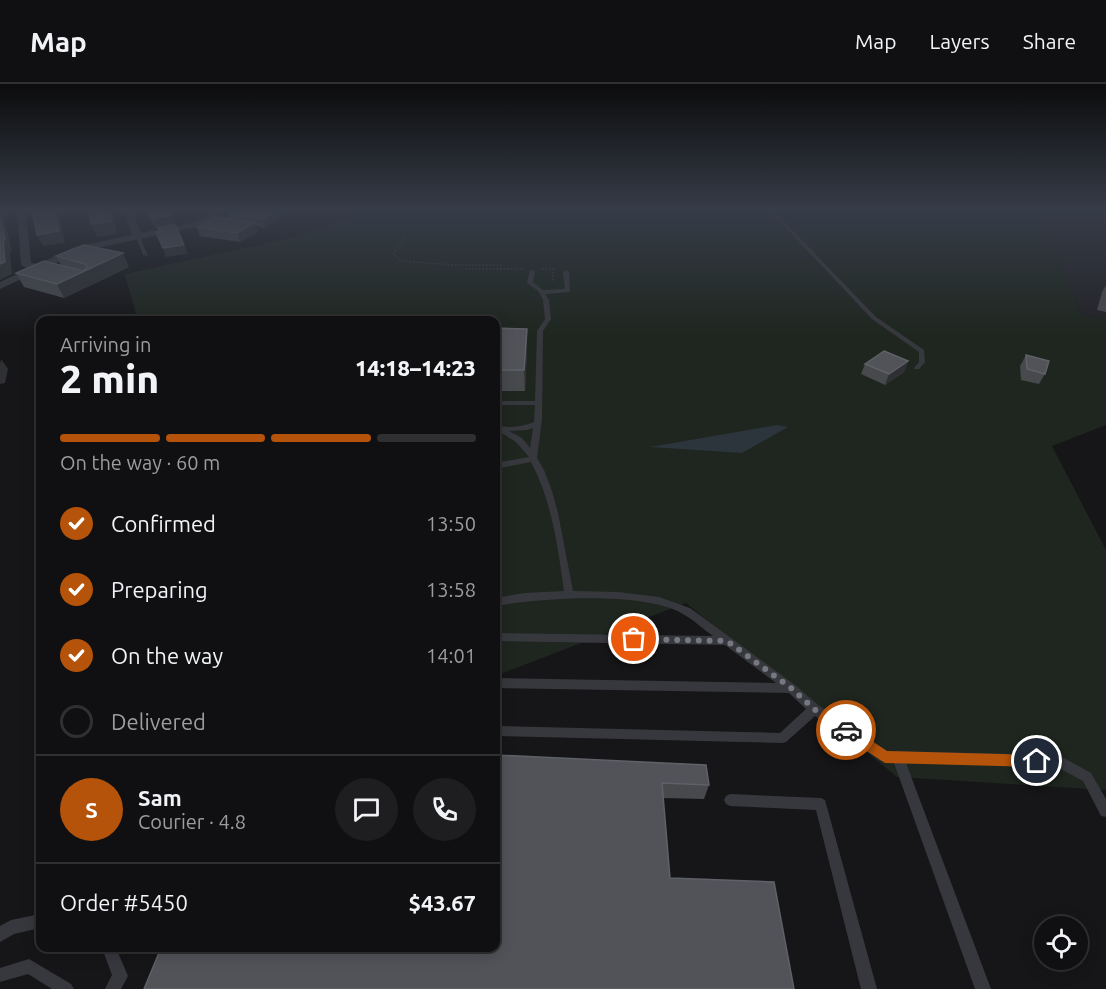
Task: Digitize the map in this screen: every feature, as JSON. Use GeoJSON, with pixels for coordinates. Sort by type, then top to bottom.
{"type":"FeatureCollection","features":[{"type":"Feature","properties":{"kind":"street"},"geometry":{"type":"LineString","coordinates":[[25,252],[26,265],[45,269]]}},
{"type":"Feature","properties":{"kind":"street"},"geometry":{"type":"LineString","coordinates":[[0,286],[45,269],[74,252]]}},
{"type":"Feature","properties":{"kind":"lane"},"geometry":{"type":"LineString","coordinates":[[811,252],[874,318],[922,351],[922,362],[917,368]]}},
{"type":"Feature","properties":{"kind":"lane"},"geometry":{"type":"LineString","coordinates":[[532,271],[530,283],[541,292],[546,300],[548,319],[540,331],[537,423],[533,459]]}},
{"type":"Feature","properties":{"kind":"lane"},"geometry":{"type":"LineString","coordinates":[[541,292],[568,291],[566,272]]}},
{"type":"Feature","properties":{"kind":"lane"},"geometry":{"type":"LineString","coordinates":[[500,404],[538,403]]}},
{"type":"Feature","properties":{"kind":"lane"},"geometry":{"type":"LineString","coordinates":[[500,427],[527,428],[537,423]]}},
{"type":"Feature","properties":{"kind":"lane"},"geometry":{"type":"LineString","coordinates":[[500,429],[520,441],[538,467],[558,524],[569,595]]}},
{"type":"Feature","properties":{"kind":"lane"},"geometry":{"type":"LineString","coordinates":[[500,465],[533,459]]}},
{"type":"Feature","properties":{"kind":"lane"},"geometry":{"type":"LineString","coordinates":[[500,601],[525,597],[569,595],[618,596],[659,601],[686,611],[791,688],[814,709],[885,757],[1058,761],[1087,777],[1106,811]]}},
{"type":"Feature","properties":{"kind":"lane"},"geometry":{"type":"LineString","coordinates":[[500,637],[727,641]]}},
{"type":"Feature","properties":{"kind":"lane"},"geometry":{"type":"LineString","coordinates":[[500,683],[791,688]]}},
{"type":"Feature","properties":{"kind":"lane"},"geometry":{"type":"LineString","coordinates":[[500,731],[782,738],[814,709]]}},
{"type":"Feature","properties":{"kind":"lane"},"geometry":{"type":"LineString","coordinates":[[898,757],[983,989]]}},
{"type":"Feature","properties":{"kind":"lane"},"geometry":{"type":"LineString","coordinates":[[730,800],[821,804],[869,989]]}},
{"type":"Feature","properties":{"kind":"lane"},"geometry":{"type":"LineString","coordinates":[[0,936],[11,927],[36,922]]}},
{"type":"Feature","properties":{"kind":"lane"},"geometry":{"type":"LineString","coordinates":[[111,952],[120,976],[113,989]]}},
{"type":"Feature","properties":{"kind":"lane"},"geometry":{"type":"LineString","coordinates":[[0,975],[29,966],[66,989]]}},
{"type":"Feature","properties":{"kind":"path"},"geometry":{"type":"LineString","coordinates":[[394,252],[393,254],[401,261],[453,265],[501,265],[501,269]]}},
{"type":"Feature","properties":{"kind":"shaded area"},"geometry":{"type":"Polygon","coordinates":[[[225,252],[1055,252],[1082,315],[1106,319],[1106,425],[1052,446],[1106,550],[1106,790],[897,777],[686,603],[500,674],[500,316],[137,316],[125,274],[225,252]]]}},
{"type":"Feature","properties":{"kind":"shaded area"},"geometry":{"type":"Polygon","coordinates":[[[1055,252],[1106,252],[1106,319],[1082,315],[1055,252]]]}},
{"type":"Feature","properties":{"kind":"shaded area"},"geometry":{"type":"Polygon","coordinates":[[[777,425],[788,427],[742,453],[650,447],[777,425]]]}},
{"type":"Feature","properties":{"kind":"building"},"geometry":{"type":"Polygon","coordinates":[[[0,252],[4,252],[5,262],[0,264],[0,252]]]}},
{"type":"Feature","properties":{"kind":"building"},"geometry":{"type":"Polygon","coordinates":[[[66,252],[123,253],[57,284],[16,273],[44,261],[83,271],[87,267],[85,264],[56,256],[66,252]]]}},
{"type":"Feature","properties":{"kind":"building"},"geometry":{"type":"Polygon","coordinates":[[[500,328],[527,329],[524,370],[500,370],[500,328]]]}},
{"type":"Feature","properties":{"kind":"building"},"geometry":{"type":"Polygon","coordinates":[[[884,351],[908,361],[889,374],[865,364],[884,351]]]}},
{"type":"Feature","properties":{"kind":"building"},"geometry":{"type":"Polygon","coordinates":[[[1026,355],[1049,361],[1045,374],[1027,369],[1026,355]]]}},
{"type":"Feature","properties":{"kind":"building"},"geometry":{"type":"Polygon","coordinates":[[[500,755],[706,765],[709,785],[662,783],[670,878],[774,882],[794,989],[144,989],[159,952],[500,952],[500,755]]]}},
{"type":"Feature","properties":{"kind":"way so far"},"geometry":{"type":"LineString","coordinates":[[634,639],[727,641],[791,688],[814,709],[846,730]]}},
{"type":"Feature","properties":{"kind":"route"},"geometry":{"type":"LineString","coordinates":[[846,730],[885,757],[1037,761]]}}]}
